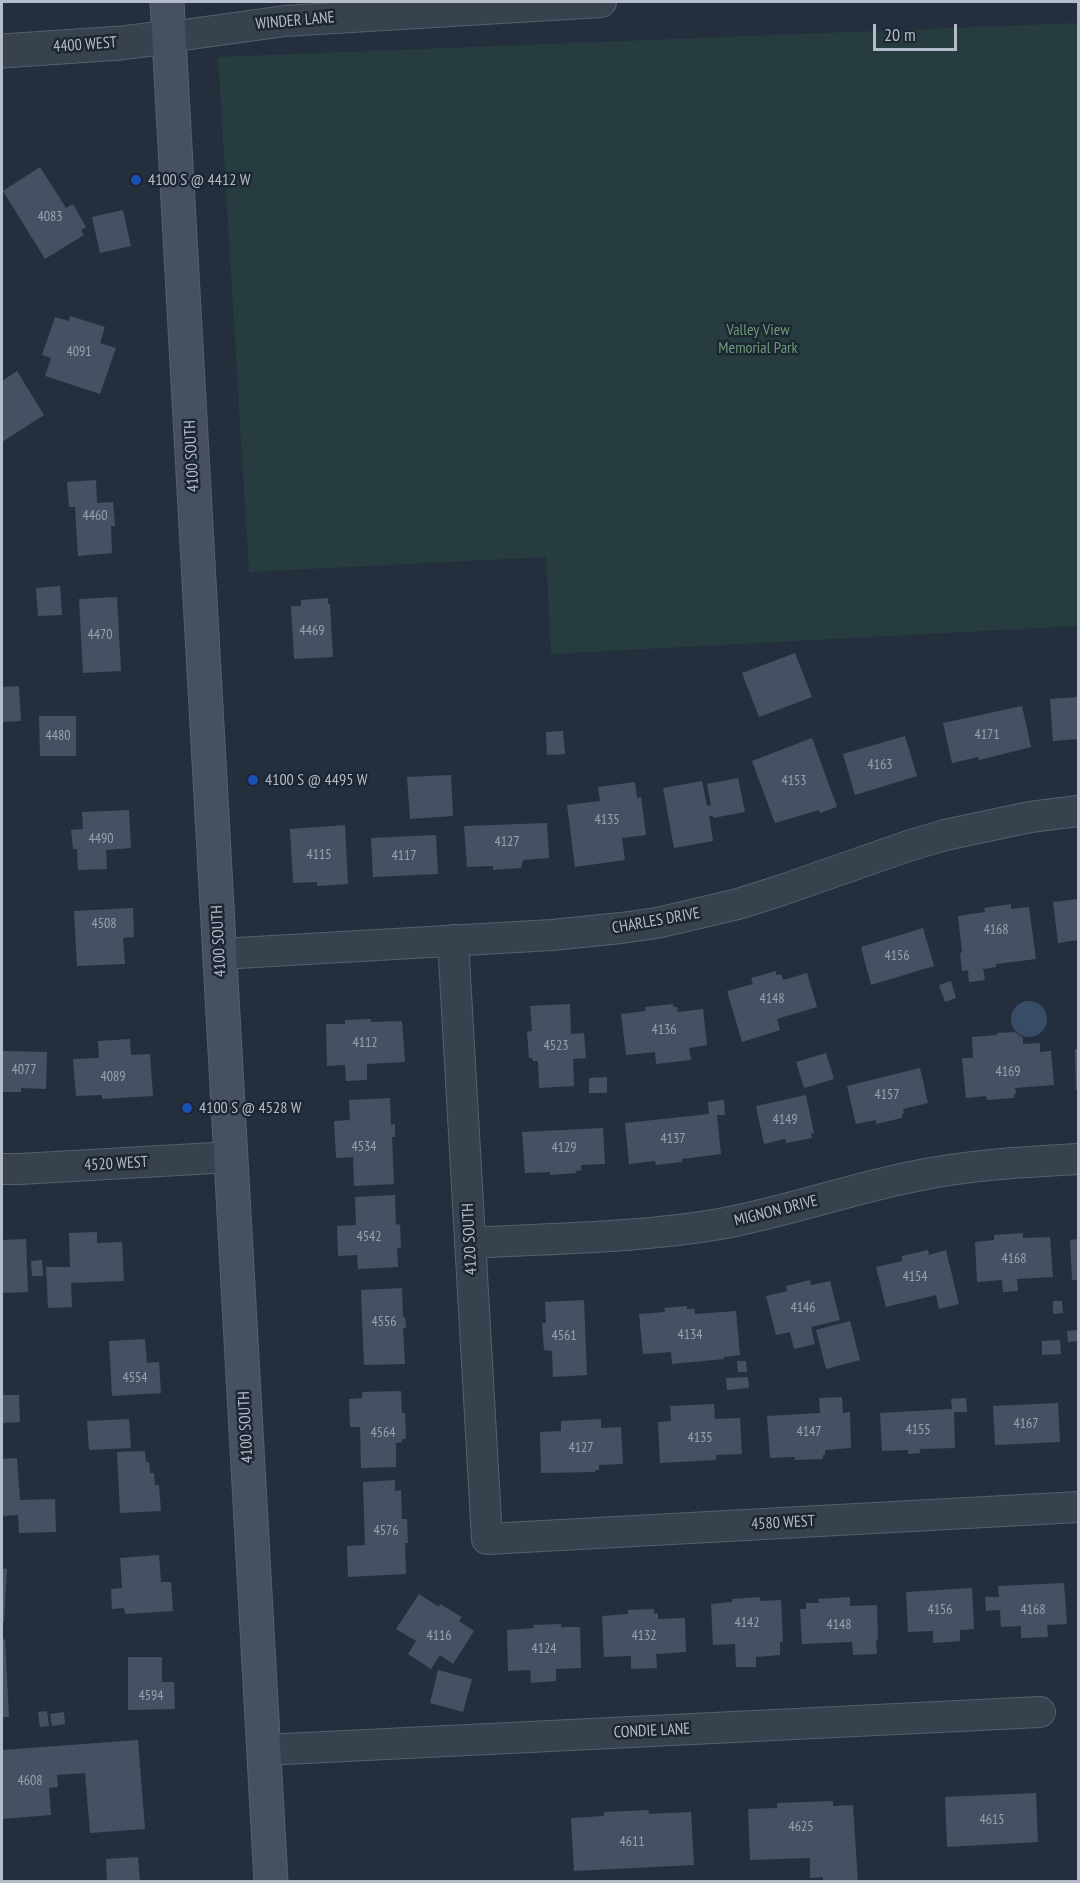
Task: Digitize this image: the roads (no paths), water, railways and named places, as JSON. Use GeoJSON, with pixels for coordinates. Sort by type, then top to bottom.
{"type":"FeatureCollection","features":[{"type":"Feature","properties":{"kind":"main road","name":"4100 SOUTH"},"geometry":{"type":"LineString","coordinates":[[167,2],[271,1881]]}},
{"type":"Feature","properties":{"kind":"street","name":"WINDER LANE"},"geometry":{"type":"LineString","coordinates":[[169,37],[285,21],[601,2]]}},
{"type":"Feature","properties":{"kind":"street","name":"4400 WEST"},"geometry":{"type":"LineString","coordinates":[[2,51],[121,43],[169,37]]}},
{"type":"Feature","properties":{"kind":"street","name":"CHARLES DRIVE"},"geometry":{"type":"LineString","coordinates":[[220,954],[585,932],[657,923],[738,904],[945,835],[1030,817],[1078,811]]}},
{"type":"Feature","properties":{"kind":"street","name":"4120 SOUTH"},"geometry":{"type":"LineString","coordinates":[[453,940],[487,1539]]}},
{"type":"Feature","properties":{"kind":"street","name":"4520 WEST"},"geometry":{"type":"LineString","coordinates":[[2,1169],[231,1157]]}},
{"type":"Feature","properties":{"kind":"street","name":"MIGNON DRIVE"},"geometry":{"type":"LineString","coordinates":[[470,1243],[681,1230],[754,1217],[882,1183],[933,1173],[1009,1163],[1078,1159]]}},
{"type":"Feature","properties":{"kind":"street","name":"4580 WEST"},"geometry":{"type":"LineString","coordinates":[[487,1539],[1078,1507]]}},
{"type":"Feature","properties":{"kind":"street","name":"CONDIE LANE"},"geometry":{"type":"LineString","coordinates":[[264,1750],[1040,1712]]}},
{"type":"Feature","properties":{"kind":"water"},"geometry":{"type":"Polygon","coordinates":[[[1029,1001],[1042,1006],[1047,1019],[1042,1032],[1029,1037],[1016,1032],[1011,1019],[1016,1006],[1029,1001]]]}},
{"type":"Feature","properties":{"kind":"place","name":"4100 S @ 4412 W"},"geometry":{"type":"Point","coordinates":[136,180]}},
{"type":"Feature","properties":{"kind":"place","name":"4100 S @ 4495 W"},"geometry":{"type":"Point","coordinates":[253,780]}},
{"type":"Feature","properties":{"kind":"place","name":"4100 S @ 4528 W"},"geometry":{"type":"Point","coordinates":[187,1108]}},
{"type":"Feature","properties":{"kind":"park label","name":"Valley View Memorial Park"},"geometry":{"type":"Point","coordinates":[758,339]}}]}
